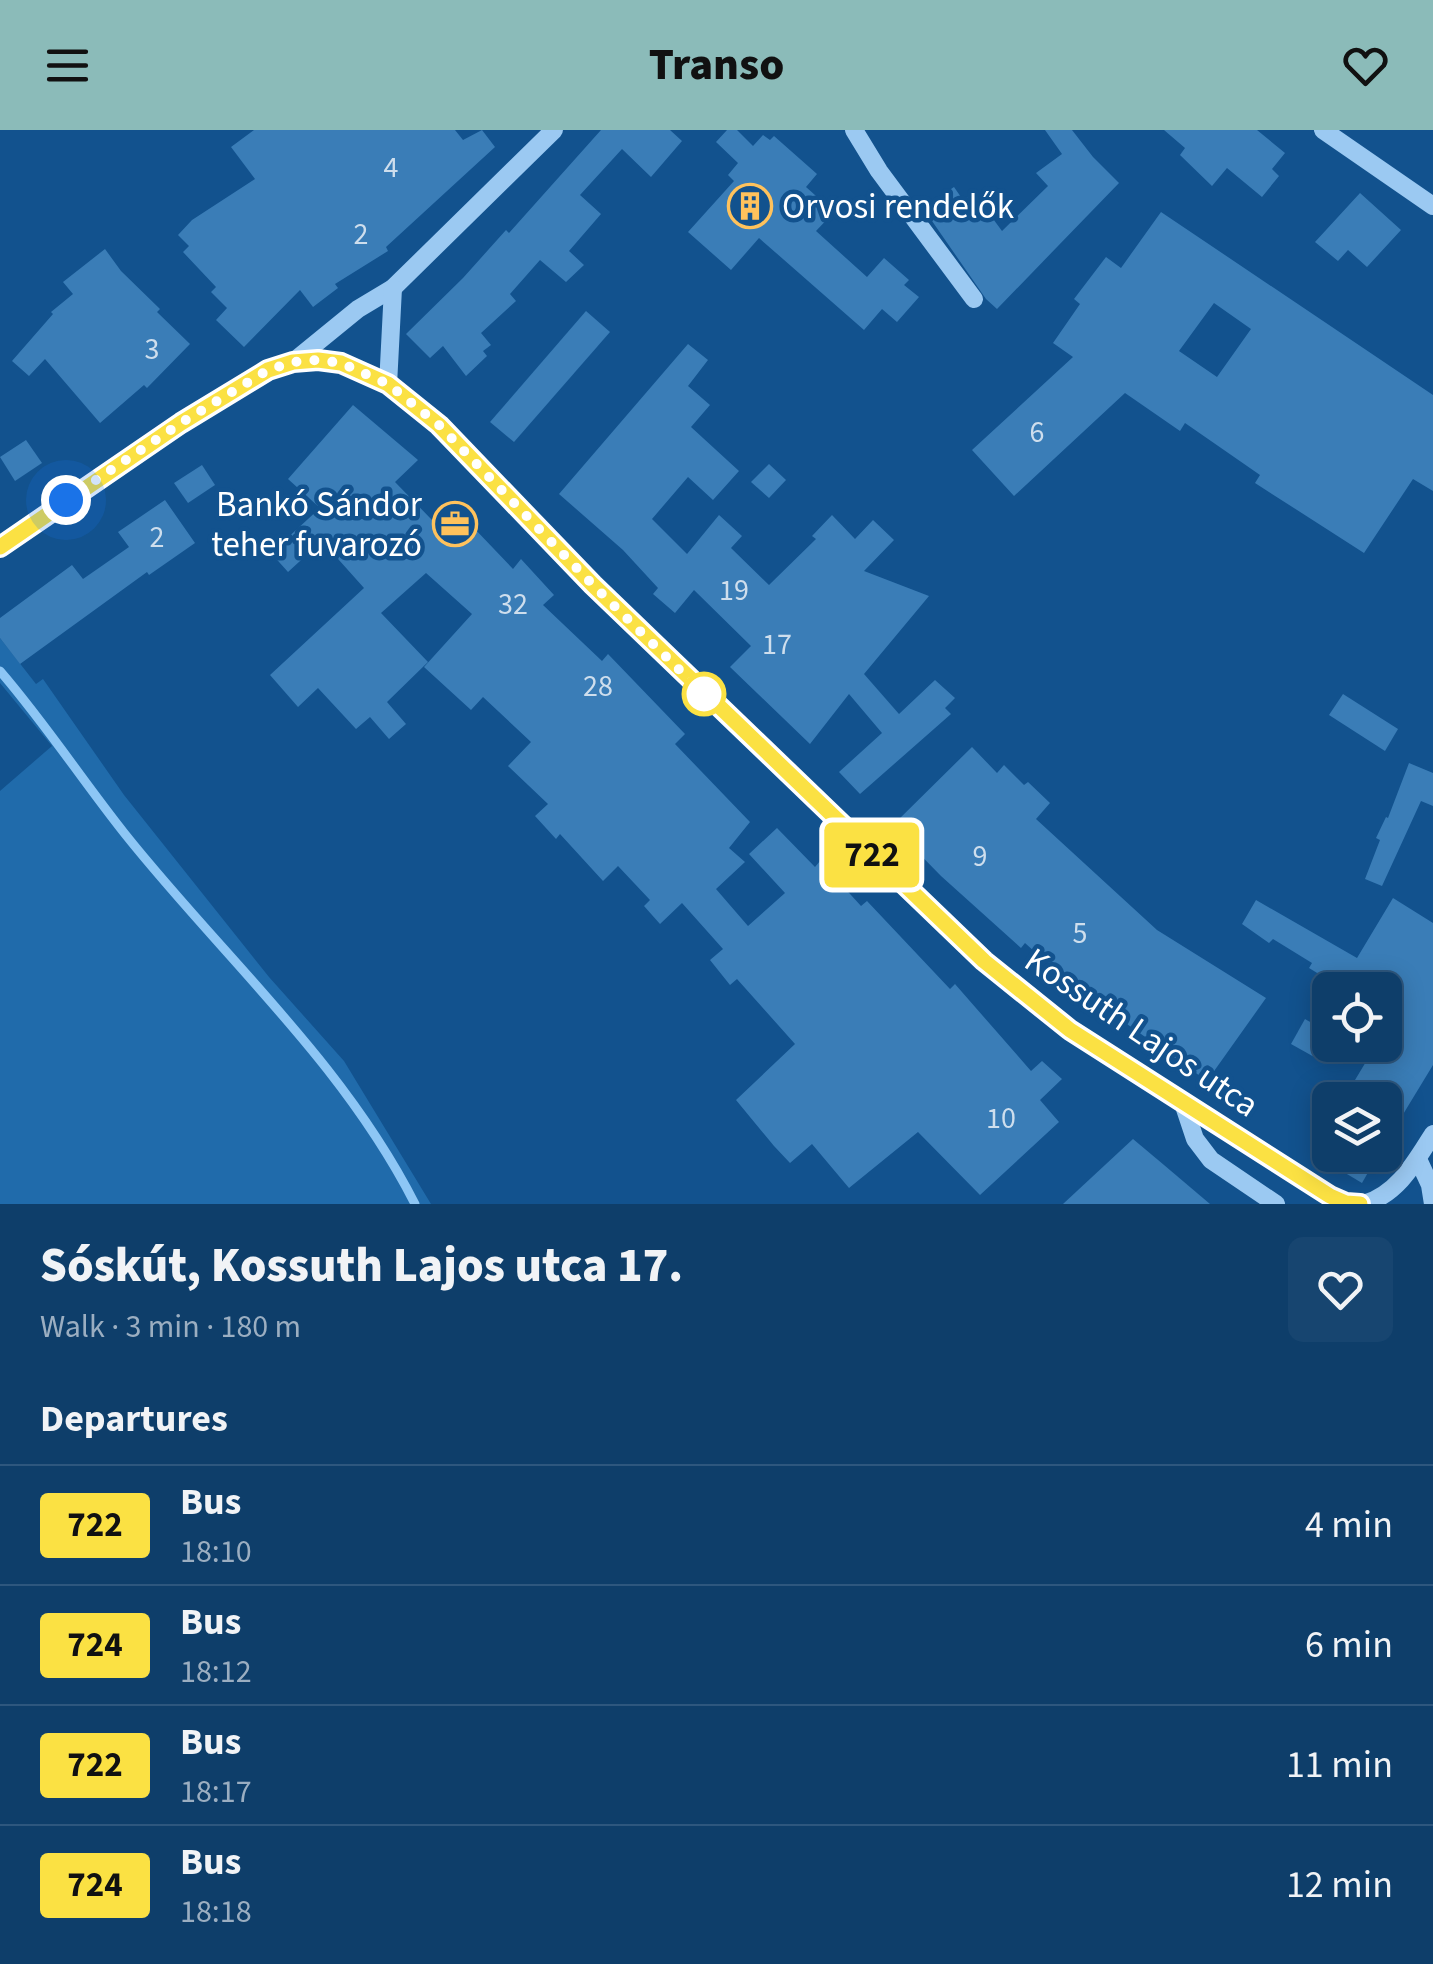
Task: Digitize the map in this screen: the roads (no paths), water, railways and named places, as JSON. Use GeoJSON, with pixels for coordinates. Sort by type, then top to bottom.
{"type":"FeatureCollection","features":[{"type":"Feature","properties":{"kind":"street"},"geometry":{"type":"LineString","coordinates":[[0,548],[181,423],[268,370],[293,362],[358,309],[393,288],[554,130]]}},
{"type":"Feature","properties":{"kind":"street"},"geometry":{"type":"LineString","coordinates":[[854,130],[879,171],[974,300]]}},
{"type":"Feature","properties":{"kind":"street"},"geometry":{"type":"LineString","coordinates":[[1323,130],[1433,206]]}},
{"type":"Feature","properties":{"kind":"street"},"geometry":{"type":"LineString","coordinates":[[388,384],[393,288]]}},
{"type":"Feature","properties":{"kind":"street","name":"Kossuth Lajos utca"},"geometry":{"type":"LineString","coordinates":[[293,362],[341,363],[388,384],[439,425],[593,585],[984,961],[1070,1030],[1346,1203],[1378,1200],[1396,1186],[1433,1134]]}},
{"type":"Feature","properties":{"kind":"street"},"geometry":{"type":"LineString","coordinates":[[1183,1103],[1195,1139],[1211,1160],[1276,1204]]}},
{"type":"Feature","properties":{"kind":"street"},"geometry":{"type":"LineString","coordinates":[[1418,1158],[1430,1185],[1433,1204]]}},
{"type":"Feature","properties":{"kind":"waterway"},"geometry":{"type":"LineString","coordinates":[[0,671],[125,834],[317,1057],[386,1152],[415,1204]]}},
{"type":"Feature","properties":{"kind":"place","name":"Orvosi rendelők"},"geometry":{"type":"Point","coordinates":[750,206]}},
{"type":"Feature","properties":{"kind":"place","name":"Bankó Sándor teher fuvarozó"},"geometry":{"type":"Point","coordinates":[455,524]}}]}
